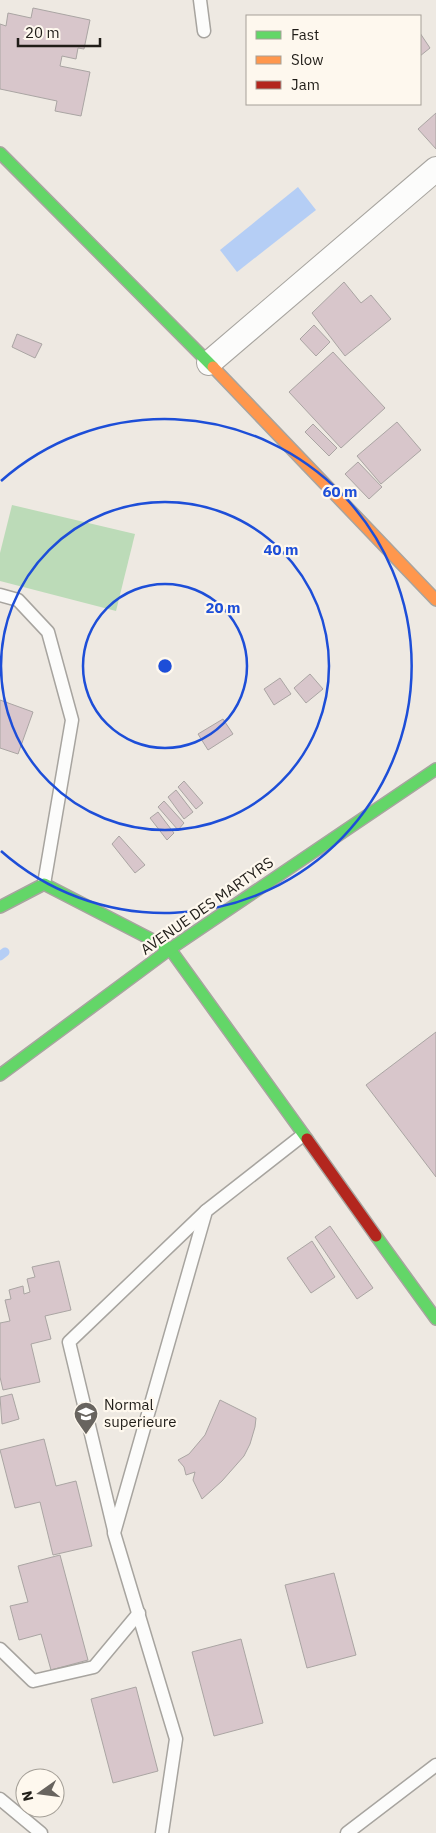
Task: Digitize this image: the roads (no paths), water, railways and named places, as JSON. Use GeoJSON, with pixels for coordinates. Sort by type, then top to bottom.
{"type":"FeatureCollection","features":[{"type":"Feature","properties":{"kind":"street"},"geometry":{"type":"LineString","coordinates":[[0,153],[210,364],[436,600]]}},
{"type":"Feature","properties":{"kind":"street"},"geometry":{"type":"LineString","coordinates":[[210,364],[436,169]]}},
{"type":"Feature","properties":{"kind":"street","name":"AVENUE DES MARTYRS"},"geometry":{"type":"LineString","coordinates":[[0,1075],[170,949],[436,769]]}},
{"type":"Feature","properties":{"kind":"street"},"geometry":{"type":"LineString","coordinates":[[0,907],[44,884],[170,949],[436,1319]]}},
{"type":"Feature","properties":{"kind":"lane"},"geometry":{"type":"LineString","coordinates":[[200,0],[204,32]]}},
{"type":"Feature","properties":{"kind":"lane"},"geometry":{"type":"LineString","coordinates":[[0,596],[18,600],[48,632],[72,720],[44,884]]}},
{"type":"Feature","properties":{"kind":"lane"},"geometry":{"type":"LineString","coordinates":[[162,1833],[176,1739],[114,1533],[69,1342],[206,1211],[302,1135]]}},
{"type":"Feature","properties":{"kind":"lane"},"geometry":{"type":"LineString","coordinates":[[114,1533],[206,1211]]}},
{"type":"Feature","properties":{"kind":"lane"},"geometry":{"type":"LineString","coordinates":[[2,1654],[33,1681],[94,1667],[138,1612]]}},
{"type":"Feature","properties":{"kind":"lane"},"geometry":{"type":"LineString","coordinates":[[347,1833],[436,1764]]}},
{"type":"Feature","properties":{"kind":"lane"},"geometry":{"type":"LineString","coordinates":[[0,1798],[41,1833]]}},
{"type":"Feature","properties":{"kind":"water"},"geometry":{"type":"Polygon","coordinates":[[[298,187],[316,210],[237,272],[220,250],[298,187]]]}},
{"type":"Feature","properties":{"kind":"waterway"},"geometry":{"type":"LineString","coordinates":[[0,956],[5,952]]}},
{"type":"Feature","properties":{"kind":"place","name":"Normal superieure"},"geometry":{"type":"Point","coordinates":[86,1435]}}]}
